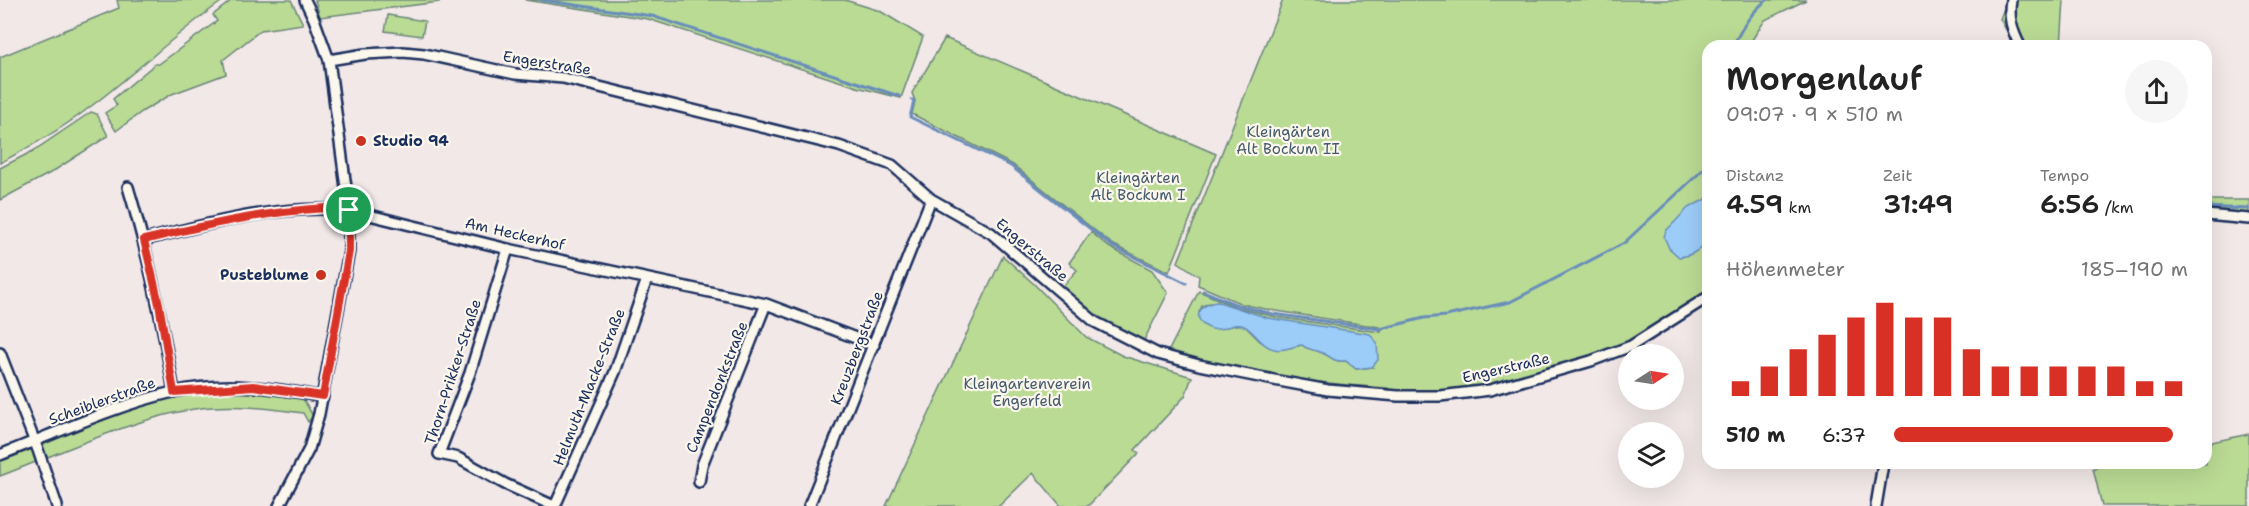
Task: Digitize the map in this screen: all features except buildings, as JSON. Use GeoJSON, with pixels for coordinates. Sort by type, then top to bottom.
{"type":"FeatureCollection","features":[{"type":"Feature","properties":{"kind":"street"},"geometry":{"type":"LineString","coordinates":[[279,506],[309,449],[323,396],[349,251],[349,210],[329,60],[305,0]]}},
{"type":"Feature","properties":{"kind":"street"},"geometry":{"type":"LineString","coordinates":[[2011,0],[2009,14],[2017,40]]}},
{"type":"Feature","properties":{"kind":"street","name":"Engerstraße"},"geometry":{"type":"LineString","coordinates":[[329,60],[365,54],[403,52],[424,54],[515,74],[563,78],[839,146],[892,165],[904,173],[931,200],[991,233],[1095,322],[1146,350],[1199,365],[1328,390],[1398,396],[1440,396],[1490,390],[1591,361],[1631,346],[1702,301]]}},
{"type":"Feature","properties":{"kind":"street"},"geometry":{"type":"LineString","coordinates":[[128,187],[144,240],[159,304],[174,392]]}},
{"type":"Feature","properties":{"kind":"street","name":"Kreuzbergstraße"},"geometry":{"type":"LineString","coordinates":[[809,506],[931,200]]}},
{"type":"Feature","properties":{"kind":"street","name":"Am Heckerhof"},"geometry":{"type":"LineString","coordinates":[[144,240],[225,220],[282,210],[326,208],[349,210],[508,249],[766,304],[874,345]]}},
{"type":"Feature","properties":{"kind":"street"},"geometry":{"type":"LineString","coordinates":[[2212,216],[2249,219]]}},
{"type":"Feature","properties":{"kind":"street","name":"Thorn-Prikker-Straße"},"geometry":{"type":"LineString","coordinates":[[508,249],[470,373],[439,454],[458,458],[505,484],[554,506]]}},
{"type":"Feature","properties":{"kind":"street","name":"Helmuth-Macke-Straße"},"geometry":{"type":"LineString","coordinates":[[554,506],[615,372],[647,279]]}},
{"type":"Feature","properties":{"kind":"street","name":"Campendonkstraße"},"geometry":{"type":"LineString","coordinates":[[699,482],[702,465],[766,304]]}},
{"type":"Feature","properties":{"kind":"street"},"geometry":{"type":"LineString","coordinates":[[0,353],[34,442]]}},
{"type":"Feature","properties":{"kind":"street","name":"Scheiblerstraße"},"geometry":{"type":"LineString","coordinates":[[0,455],[130,404],[174,392],[253,386],[323,396]]}},
{"type":"Feature","properties":{"kind":"street","name":"Scheiblerstraße"},"geometry":{"type":"LineString","coordinates":[[34,442],[57,506]]}},
{"type":"Feature","properties":{"kind":"street"},"geometry":{"type":"LineString","coordinates":[[1876,506],[1882,469]]}},
{"type":"Feature","properties":{"kind":"green space"},"geometry":{"type":"Polygon","coordinates":[[[117,0],[224,0],[79,115],[0,163],[0,57],[119,8],[117,0]]]}},
{"type":"Feature","properties":{"kind":"green space"},"geometry":{"type":"Polygon","coordinates":[[[232,0],[291,0],[303,24],[261,30],[223,60],[226,74],[172,94],[143,111],[116,131],[105,113],[117,105],[113,99],[155,64],[159,64],[217,21],[213,15],[232,0]]]}},
{"type":"Feature","properties":{"kind":"green space"},"geometry":{"type":"Polygon","coordinates":[[[315,0],[440,0],[439,2],[320,17],[315,0]]]}},
{"type":"Feature","properties":{"kind":"green space"},"geometry":{"type":"Polygon","coordinates":[[[525,0],[845,0],[880,11],[923,37],[901,98],[857,87],[648,19],[525,0]]]}},
{"type":"Feature","properties":{"kind":"green space","name":"Kleingärten Alt Bockum II"},"geometry":{"type":"Polygon","coordinates":[[[1283,0],[1806,0],[1765,20],[1752,40],[1702,40],[1702,296],[1639,337],[1618,344],[1618,346],[1589,359],[1483,388],[1442,393],[1392,393],[1388,388],[1249,372],[1168,352],[1199,291],[1236,307],[1276,317],[1381,332],[1379,327],[1242,304],[1198,285],[1199,276],[1178,262],[1283,0]],[[1209,303],[1202,306],[1199,312],[1231,326],[1245,326],[1260,341],[1283,349],[1302,345],[1334,360],[1346,361],[1356,369],[1372,367],[1268,318],[1209,303]]]}},
{"type":"Feature","properties":{"kind":"green space"},"geometry":{"type":"Polygon","coordinates":[[[2007,0],[2064,0],[2061,40],[2012,40],[2000,19],[2007,0]]]}},
{"type":"Feature","properties":{"kind":"green space"},"geometry":{"type":"Polygon","coordinates":[[[388,15],[425,21],[422,36],[385,31],[388,15]]]}},
{"type":"Feature","properties":{"kind":"green space","name":"Kleingärten Alt Bockum I"},"geometry":{"type":"Polygon","coordinates":[[[945,38],[1216,154],[1169,272],[1112,244],[1013,165],[912,114],[915,101],[912,93],[945,38]]]}},
{"type":"Feature","properties":{"kind":"green space"},"geometry":{"type":"Polygon","coordinates":[[[91,112],[97,114],[108,136],[52,172],[0,200],[0,168],[33,151],[91,112]]]}},
{"type":"Feature","properties":{"kind":"green space"},"geometry":{"type":"Polygon","coordinates":[[[2212,200],[2249,200],[2249,223],[2212,220],[2212,200]]]}},
{"type":"Feature","properties":{"kind":"green space"},"geometry":{"type":"Polygon","coordinates":[[[1091,232],[1109,247],[1152,270],[1168,293],[1143,342],[1097,318],[1061,289],[1077,270],[1069,263],[1091,232]]]}},
{"type":"Feature","properties":{"kind":"green space","name":"Kleingartenverein Engerfeld"},"geometry":{"type":"Polygon","coordinates":[[[1003,256],[1086,337],[1123,356],[1192,377],[1185,396],[1135,450],[1139,453],[1088,506],[1061,506],[1033,473],[999,506],[886,506],[1003,256]]]}},
{"type":"Feature","properties":{"kind":"green space"},"geometry":{"type":"Polygon","coordinates":[[[248,389],[302,397],[313,416],[308,422],[303,413],[270,409],[212,407],[186,410],[105,434],[0,476],[0,459],[128,409],[182,393],[248,389]]]}},
{"type":"Feature","properties":{"kind":"green space"},"geometry":{"type":"Polygon","coordinates":[[[2249,434],[2249,506],[2102,506],[2093,469],[2212,469],[2212,442],[2249,434]]]}},
{"type":"Feature","properties":{"kind":"water"},"geometry":{"type":"Polygon","coordinates":[[[1702,201],[1702,247],[1679,257],[1669,248],[1664,237],[1666,231],[1688,208],[1702,201]]]}},
{"type":"Feature","properties":{"kind":"water"},"geometry":{"type":"Polygon","coordinates":[[[1219,302],[1268,318],[1370,334],[1377,343],[1378,360],[1372,367],[1356,369],[1346,361],[1334,360],[1302,345],[1281,350],[1269,347],[1244,326],[1216,330],[1205,326],[1199,318],[1201,309],[1211,303],[1219,302]]]}},
{"type":"Feature","properties":{"kind":"waterway"},"geometry":{"type":"LineString","coordinates":[[541,0],[652,16],[899,96]]}},
{"type":"Feature","properties":{"kind":"waterway"},"geometry":{"type":"LineString","coordinates":[[1736,40],[1747,21],[1767,0]]}},
{"type":"Feature","properties":{"kind":"waterway"},"geometry":{"type":"LineString","coordinates":[[912,100],[914,101],[910,117],[1011,166],[1112,246],[1186,283]]}},
{"type":"Feature","properties":{"kind":"waterway"},"geometry":{"type":"LineString","coordinates":[[1203,291],[1237,305],[1273,314],[1380,329],[1424,318],[1446,316],[1510,302],[1624,243],[1702,171]]}},
{"type":"Feature","properties":{"kind":"waterway"},"geometry":{"type":"LineString","coordinates":[[2212,207],[2249,209]]}},
{"type":"Feature","properties":{"kind":"place","name":"Studio 94"},"geometry":{"type":"Point","coordinates":[361,141]}},
{"type":"Feature","properties":{"kind":"place","name":"Pusteblume"},"geometry":{"type":"Point","coordinates":[321,275]}},
{"type":"Feature","properties":{"kind":"route"},"geometry":{"type":"LineString","coordinates":[[326,208],[349,210],[349,251],[323,396],[253,386],[174,392],[159,304],[144,240],[225,220],[282,210],[326,208]]}}]}
